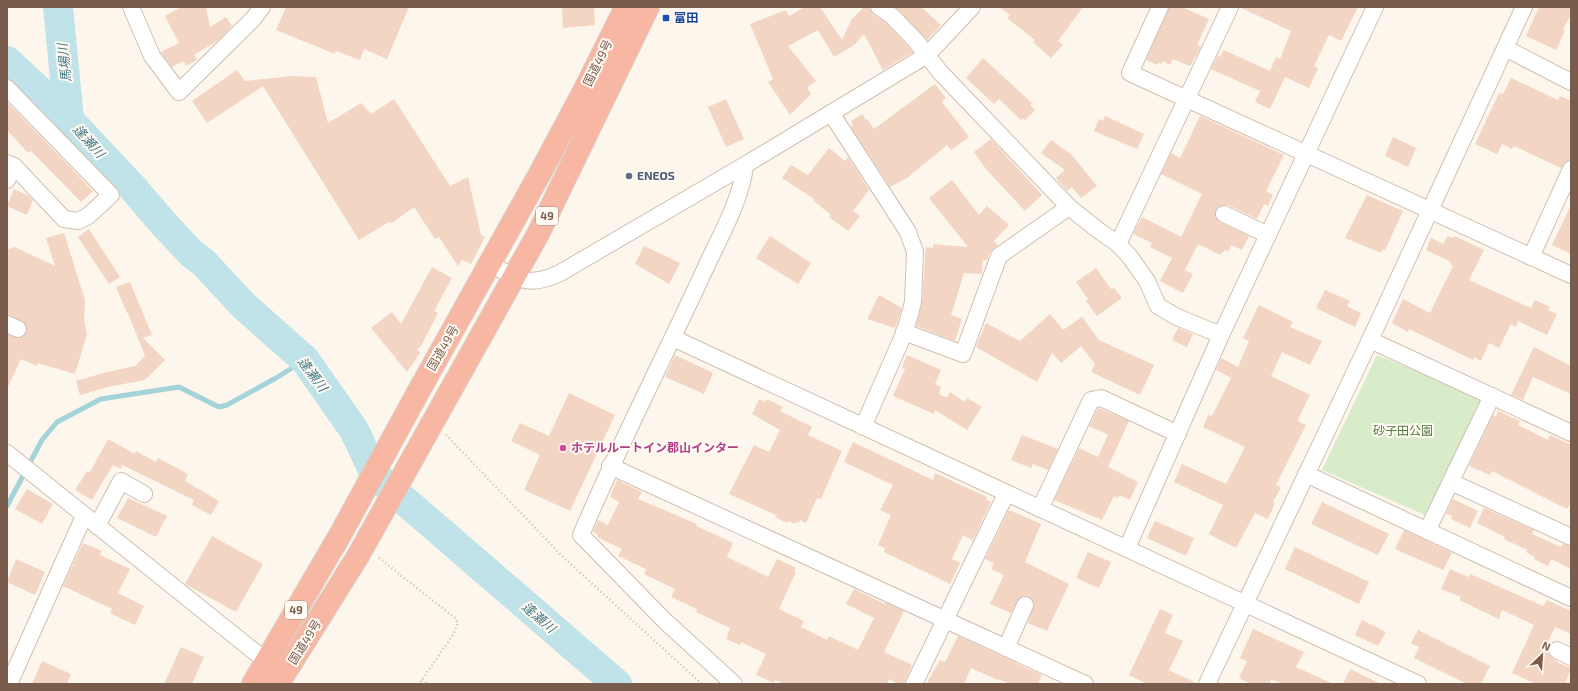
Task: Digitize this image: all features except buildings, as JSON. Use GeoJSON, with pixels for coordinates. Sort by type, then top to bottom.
{"type":"FeatureCollection","features":[{"type":"Feature","properties":{"kind":"highway","name":"国道49号"},"geometry":{"type":"LineString","coordinates":[[252,684],[340,535],[490,264],[583,93],[626,7]]}},
{"type":"Feature","properties":{"kind":"highway","name":"国道49号"},"geometry":{"type":"LineString","coordinates":[[278,684],[368,556],[440,427],[514,277],[538,234],[648,7]]}},
{"type":"Feature","properties":{"kind":"street"},"geometry":{"type":"LineString","coordinates":[[131,7],[152,56],[179,92],[253,11]]}},
{"type":"Feature","properties":{"kind":"street"},"geometry":{"type":"LineString","coordinates":[[879,7],[892,16],[940,72],[1069,207],[1118,244],[1130,257],[1147,281],[1158,306],[1176,317],[1221,335]]}},
{"type":"Feature","properties":{"kind":"street"},"geometry":{"type":"LineString","coordinates":[[490,264],[514,277],[533,282],[549,278],[745,165],[927,55],[972,7]]}},
{"type":"Feature","properties":{"kind":"street"},"geometry":{"type":"LineString","coordinates":[[1160,7],[1130,73],[1188,98],[1571,275]]}},
{"type":"Feature","properties":{"kind":"street"},"geometry":{"type":"LineString","coordinates":[[1118,244],[1230,7]]}},
{"type":"Feature","properties":{"kind":"street"},"geometry":{"type":"LineString","coordinates":[[1127,548],[1221,335],[1375,7]]}},
{"type":"Feature","properties":{"kind":"street"},"geometry":{"type":"LineString","coordinates":[[1207,684],[1370,340],[1524,7]]}},
{"type":"Feature","properties":{"kind":"street"},"geometry":{"type":"LineString","coordinates":[[1505,48],[1571,82]]}},
{"type":"Feature","properties":{"kind":"street"},"geometry":{"type":"LineString","coordinates":[[7,88],[111,194],[88,216],[78,221],[64,219],[9,170]]}},
{"type":"Feature","properties":{"kind":"street"},"geometry":{"type":"LineString","coordinates":[[831,113],[912,240],[914,252],[913,302],[904,332],[863,427]]}},
{"type":"Feature","properties":{"kind":"street"},"geometry":{"type":"LineString","coordinates":[[734,684],[665,621],[581,535],[610,466],[674,338],[732,208],[742,182],[745,165]]}},
{"type":"Feature","properties":{"kind":"street"},"geometry":{"type":"LineString","coordinates":[[1531,257],[1571,169]]}},
{"type":"Feature","properties":{"kind":"street"},"geometry":{"type":"LineString","coordinates":[[904,332],[963,354],[999,256],[1069,207]]}},
{"type":"Feature","properties":{"kind":"street"},"geometry":{"type":"LineString","coordinates":[[1224,214],[1268,235]]}},
{"type":"Feature","properties":{"kind":"street"},"geometry":{"type":"LineString","coordinates":[[674,338],[1006,494],[1127,548],[1418,684]]}},
{"type":"Feature","properties":{"kind":"street"},"geometry":{"type":"LineString","coordinates":[[1370,340],[1571,433]]}},
{"type":"Feature","properties":{"kind":"street"},"geometry":{"type":"LineString","coordinates":[[1427,531],[1492,396]]}},
{"type":"Feature","properties":{"kind":"street"},"geometry":{"type":"LineString","coordinates":[[1040,509],[1091,400],[1101,398],[1178,434]]}},
{"type":"Feature","properties":{"kind":"street"},"geometry":{"type":"LineString","coordinates":[[13,458],[266,661]]}},
{"type":"Feature","properties":{"kind":"street"},"geometry":{"type":"LineString","coordinates":[[610,466],[1006,648],[1076,682]]}},
{"type":"Feature","properties":{"kind":"street"},"geometry":{"type":"LineString","coordinates":[[1306,474],[1571,598]]}},
{"type":"Feature","properties":{"kind":"street"},"geometry":{"type":"LineString","coordinates":[[97,526],[121,481],[144,494]]}},
{"type":"Feature","properties":{"kind":"street"},"geometry":{"type":"LineString","coordinates":[[1451,482],[1571,537]]}},
{"type":"Feature","properties":{"kind":"street"},"geometry":{"type":"LineString","coordinates":[[914,684],[1006,494]]}},
{"type":"Feature","properties":{"kind":"street"},"geometry":{"type":"LineString","coordinates":[[10,684],[84,516]]}},
{"type":"Feature","properties":{"kind":"street"},"geometry":{"type":"LineString","coordinates":[[1006,648],[1025,605]]}},
{"type":"Feature","properties":{"kind":"path"},"geometry":{"type":"LineString","coordinates":[[440,427],[564,558],[702,684]]}},
{"type":"Feature","properties":{"kind":"path"},"geometry":{"type":"LineString","coordinates":[[368,556],[455,618],[458,623],[453,635],[419,684]]}},
{"type":"Feature","properties":{"kind":"path"},"geometry":{"type":"LineString","coordinates":[[422,680],[428,684]]}},
{"type":"Feature","properties":{"kind":"green space","name":"砂子田公園"},"geometry":{"type":"Polygon","coordinates":[[[1377,355],[1482,398],[1425,515],[1322,470],[1377,355]]]}},
{"type":"Feature","properties":{"kind":"waterway","name":"馬場川"},"geometry":{"type":"LineString","coordinates":[[58,7],[69,120]]}},
{"type":"Feature","properties":{"kind":"waterway","name":"逢瀬川"},"geometry":{"type":"LineString","coordinates":[[7,61],[58,108],[191,253],[204,263],[244,306],[305,360],[354,430],[376,476],[617,684]]}},
{"type":"Feature","properties":{"kind":"waterway"},"geometry":{"type":"LineString","coordinates":[[7,506],[42,440],[57,422],[101,399],[179,387],[219,407],[227,405],[305,360]]}},
{"type":"Feature","properties":{"kind":"place","name":"富田"},"geometry":{"type":"Point","coordinates":[666,18]}},
{"type":"Feature","properties":{"kind":"place","name":"ENEOS"},"geometry":{"type":"Point","coordinates":[629,176]}},
{"type":"Feature","properties":{"kind":"place","name":"ホテルルートイン郡山インター"},"geometry":{"type":"Point","coordinates":[563,448]}}]}
